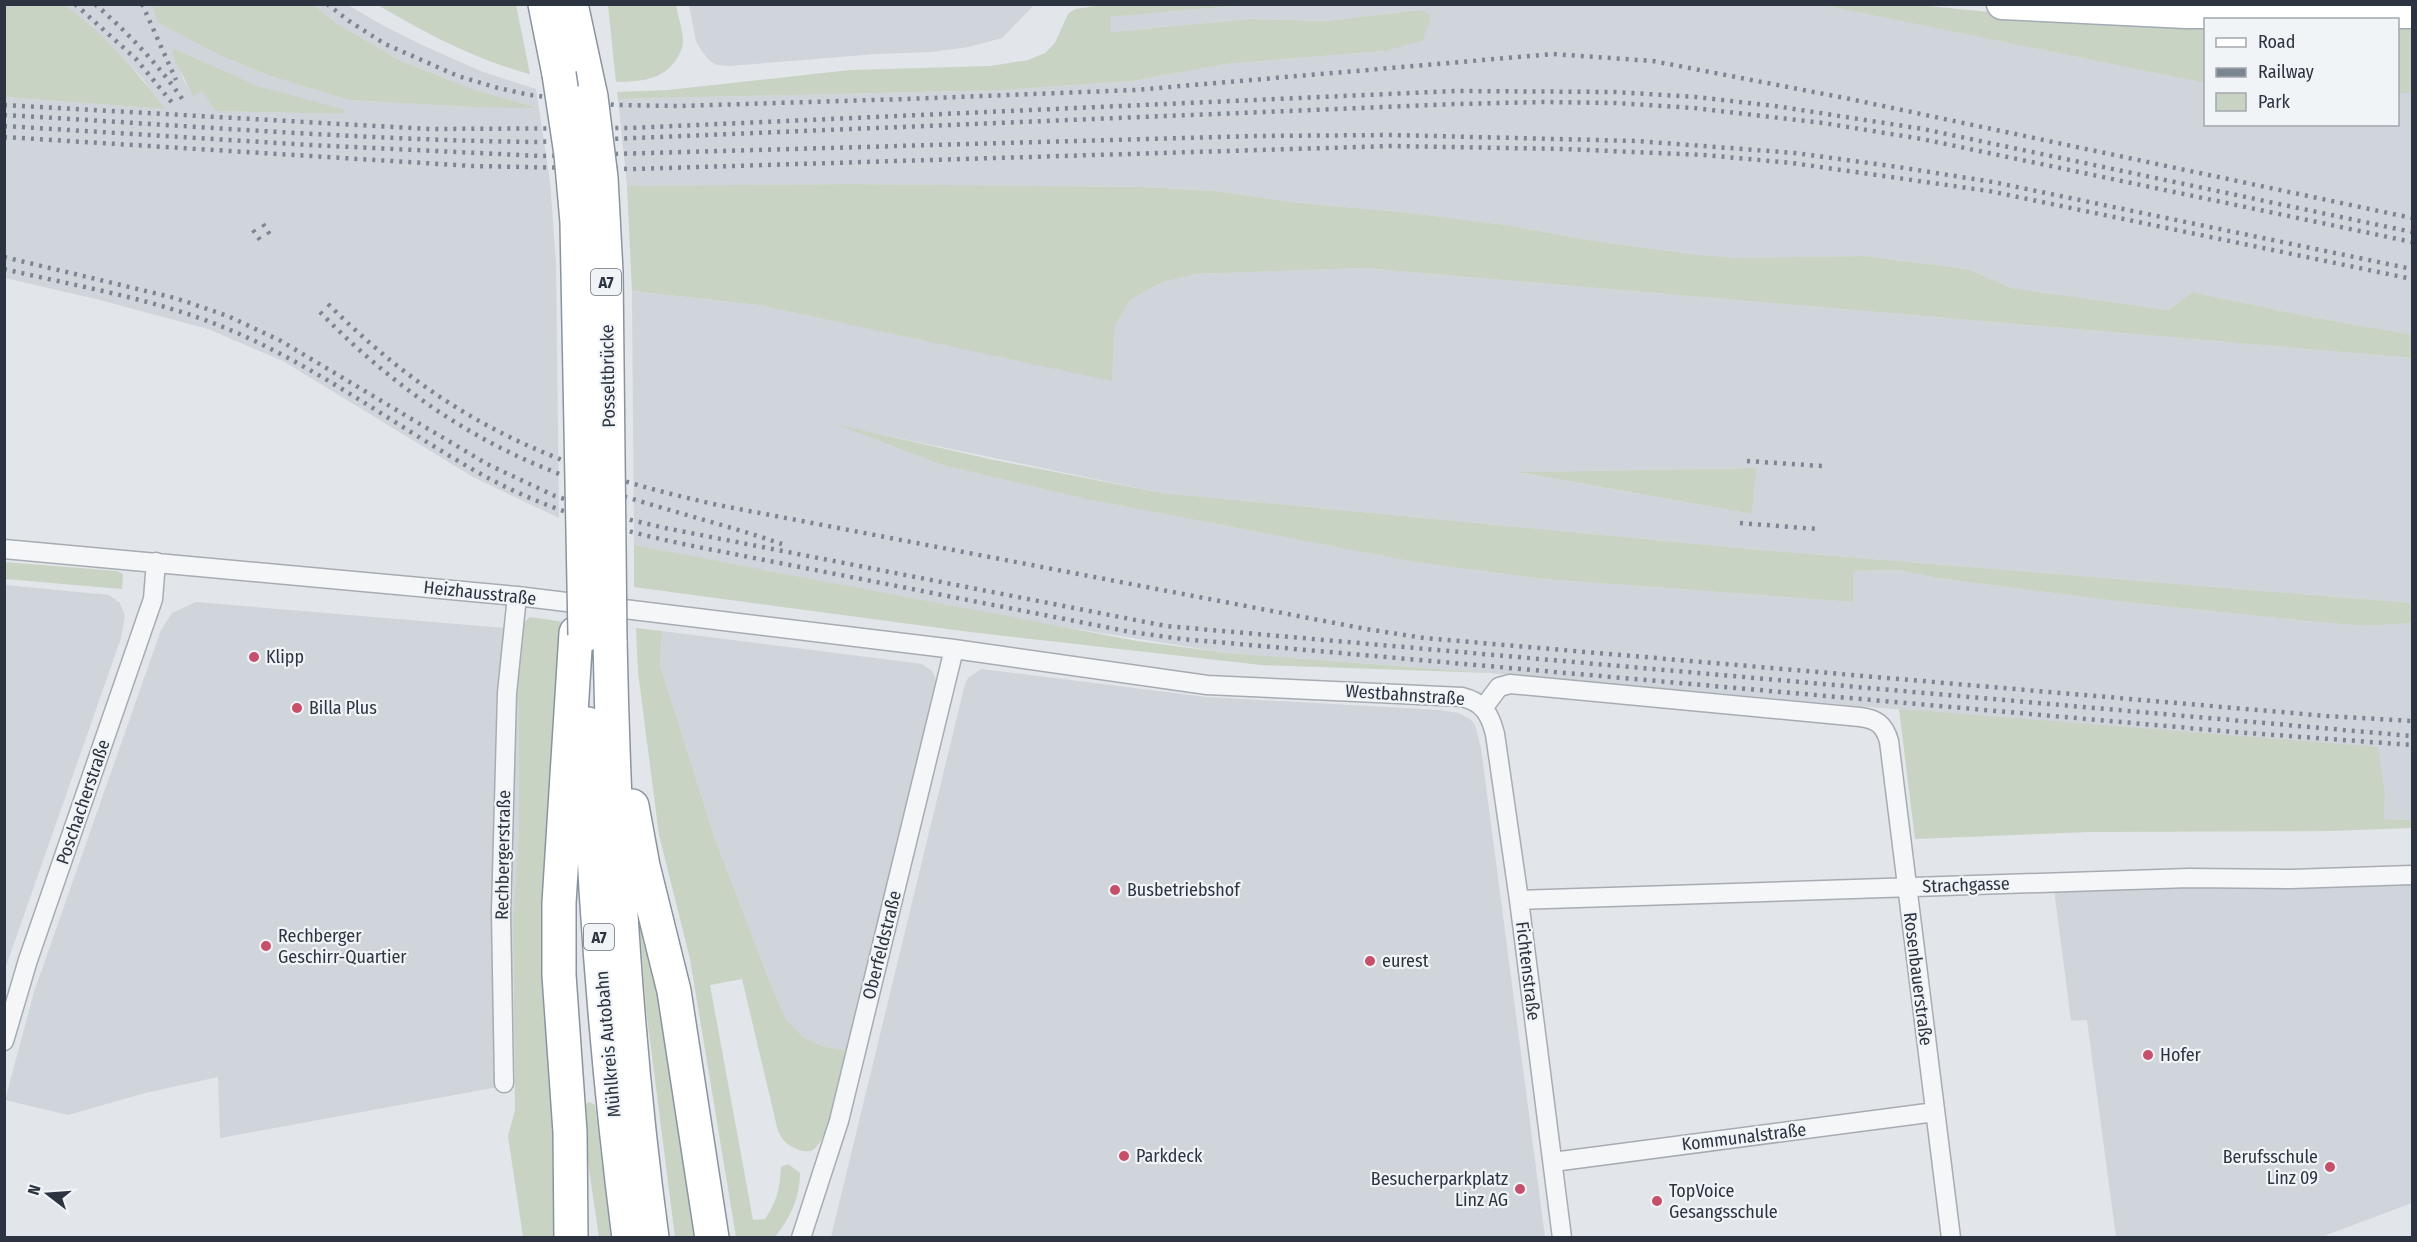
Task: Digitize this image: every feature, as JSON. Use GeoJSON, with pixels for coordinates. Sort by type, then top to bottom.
{"type":"FeatureCollection","features":[{"type":"Feature","properties":{"kind":"highway","name":"A7"},"geometry":{"type":"LineString","coordinates":[[545,4],[573,75]]}},
{"type":"Feature","properties":{"kind":"highway","name":"A7"},"geometry":{"type":"LineString","coordinates":[[571,4],[573,75]]}},
{"type":"Feature","properties":{"kind":"highway","name":"Posseltbrücke"},"geometry":{"type":"LineString","coordinates":[[573,75],[571,154],[577,222],[584,587],[595,643]]}},
{"type":"Feature","properties":{"kind":"highway","name":"Posseltbrücke"},"geometry":{"type":"LineString","coordinates":[[573,75],[601,178],[606,272],[595,643]]}},
{"type":"Feature","properties":{"kind":"highway"},"geometry":{"type":"LineString","coordinates":[[571,1238],[570,1132],[559,975],[559,903],[595,643]]}},
{"type":"Feature","properties":{"kind":"highway"},"geometry":{"type":"LineString","coordinates":[[595,643],[625,742],[636,830],[674,991],[712,1238]]}},
{"type":"Feature","properties":{"kind":"highway","name":"Mühlkreis Autobahn"},"geometry":{"type":"LineString","coordinates":[[595,643],[591,818],[613,1104],[629,1238]]}},
{"type":"Feature","properties":{"kind":"highway","name":"Mühlkreis Autobahn"},"geometry":{"type":"LineString","coordinates":[[595,643],[636,1101],[652,1238]]}},
{"type":"Feature","properties":{"kind":"highway"},"geometry":{"type":"LineString","coordinates":[[570,1132],[590,1238]]}},
{"type":"Feature","properties":{"kind":"main road"},"geometry":{"type":"LineString","coordinates":[[2001,4],[2186,13],[2412,14]]}},
{"type":"Feature","properties":{"kind":"street","name":"Heizhausstraße"},"geometry":{"type":"LineString","coordinates":[[4,549],[517,596],[954,649]]}},
{"type":"Feature","properties":{"kind":"street","name":"Poschacherstraße"},"geometry":{"type":"LineString","coordinates":[[4,1041],[28,960],[153,599],[156,562]]}},
{"type":"Feature","properties":{"kind":"street","name":"Rechbergerstraße"},"geometry":{"type":"LineString","coordinates":[[504,1083],[501,912],[507,693],[517,596]]}},
{"type":"Feature","properties":{"kind":"street","name":"Westbahnstraße"},"geometry":{"type":"LineString","coordinates":[[954,649],[1207,685],[1462,697],[1474,700],[1484,707],[1499,687],[1510,684],[1860,717],[1881,723]]}},
{"type":"Feature","properties":{"kind":"street","name":"Oberfeldstraße"},"geometry":{"type":"LineString","coordinates":[[801,1238],[839,1122],[954,649]]}},
{"type":"Feature","properties":{"kind":"street","name":"Fichtenstraße"},"geometry":{"type":"LineString","coordinates":[[1484,707],[1491,718],[1495,734],[1519,900],[1562,1238]]}},
{"type":"Feature","properties":{"kind":"street","name":"Rosenbauerstraße"},"geometry":{"type":"LineString","coordinates":[[1881,723],[1889,741],[1951,1238]]}},
{"type":"Feature","properties":{"kind":"street","name":"Strachgasse"},"geometry":{"type":"LineString","coordinates":[[1519,900],[2189,878],[2291,879],[2412,875]]}},
{"type":"Feature","properties":{"kind":"street","name":"Kommunalstraße"},"geometry":{"type":"LineString","coordinates":[[1553,1162],[1935,1112]]}},
{"type":"Feature","properties":{"kind":"shaded area"},"geometry":{"type":"Polygon","coordinates":[[[689,4],[1034,5],[1002,38],[968,47],[931,52],[876,54],[729,66],[717,65],[710,61],[701,50],[696,41],[689,4]]]}},
{"type":"Feature","properties":{"kind":"shaded area"},"geometry":{"type":"Polygon","coordinates":[[[65,5],[152,5],[158,22],[221,56],[270,76],[349,100],[470,107],[536,107],[475,90],[401,61],[336,23],[314,5],[348,5],[424,46],[483,72],[536,89],[550,181],[556,263],[559,518],[473,477],[283,361],[208,329],[96,299],[5,278],[5,97],[164,109],[142,78],[113,47],[65,5]],[[173,48],[183,79],[193,95],[202,91],[217,111],[343,114],[344,111],[258,86],[173,48]]]}},
{"type":"Feature","properties":{"kind":"shaded area"},"geometry":{"type":"Polygon","coordinates":[[[1244,5],[1822,5],[2204,83],[2204,126],[2399,126],[2399,93],[2412,93],[2412,335],[2192,292],[2168,310],[2010,288],[1968,269],[1863,256],[1737,258],[1692,254],[1594,241],[1506,225],[1411,213],[1290,202],[1216,191],[1143,187],[851,184],[627,186],[618,99],[1003,90],[1133,81],[1225,64],[1385,51],[1411,11],[1326,21],[1249,19],[1111,32],[1109,17],[1244,5]]]}},
{"type":"Feature","properties":{"kind":"shaded area"},"geometry":{"type":"Polygon","coordinates":[[[1364,268],[2412,358],[2412,603],[1750,549],[1162,493],[841,426],[942,465],[1086,499],[1414,562],[1544,579],[1853,602],[1853,571],[1900,570],[1937,578],[2124,602],[2365,626],[2412,623],[2412,820],[2384,819],[2385,797],[2028,721],[1490,673],[1228,653],[1051,625],[634,545],[632,291],[758,305],[1112,380],[1115,326],[1130,300],[1160,283],[1196,274],[1364,268]],[[1755,468],[1521,472],[1521,473],[1752,514],[1755,468]]]}},
{"type":"Feature","properties":{"kind":"shaded area"},"geometry":{"type":"Polygon","coordinates":[[[5,585],[109,595],[120,603],[125,616],[121,638],[5,969],[5,585]]]}},
{"type":"Feature","properties":{"kind":"shaded area"},"geometry":{"type":"Polygon","coordinates":[[[196,602],[505,628],[518,649],[519,830],[513,918],[514,1084],[220,1138],[218,1077],[145,1093],[68,1115],[5,1100],[34,992],[161,630],[172,613],[196,602]]]}},
{"type":"Feature","properties":{"kind":"shaded area"},"geometry":{"type":"Polygon","coordinates":[[[662,631],[922,664],[935,676],[936,685],[847,1051],[822,1046],[803,1037],[786,1019],[774,993],[714,836],[660,665],[662,631]]]}},
{"type":"Feature","properties":{"kind":"shaded area"},"geometry":{"type":"Polygon","coordinates":[[[981,669],[1206,697],[1440,710],[1458,713],[1470,719],[1475,725],[1481,748],[1545,1237],[831,1237],[965,684],[968,678],[981,669]]]}},
{"type":"Feature","properties":{"kind":"shaded area"},"geometry":{"type":"Polygon","coordinates":[[[2410,883],[2412,885],[2412,1203],[2321,1237],[2116,1237],[2087,1020],[2071,1021],[2054,889],[2410,883]]]}},
{"type":"Feature","properties":{"kind":"green space"},"geometry":{"type":"Polygon","coordinates":[[[1907,4],[2021,15],[2204,23],[2204,83],[1822,5],[1907,4]]]}},
{"type":"Feature","properties":{"kind":"green space"},"geometry":{"type":"Polygon","coordinates":[[[4,5],[65,5],[119,53],[165,109],[5,97],[4,5]]]}},
{"type":"Feature","properties":{"kind":"green space"},"geometry":{"type":"Polygon","coordinates":[[[152,5],[314,5],[336,23],[401,61],[475,90],[539,108],[470,107],[349,100],[270,76],[221,56],[157,22],[152,5]]]}},
{"type":"Feature","properties":{"kind":"green space"},"geometry":{"type":"Polygon","coordinates":[[[378,5],[516,5],[530,74],[451,45],[378,5]]]}},
{"type":"Feature","properties":{"kind":"green space"},"geometry":{"type":"Polygon","coordinates":[[[608,5],[676,5],[683,44],[670,67],[657,76],[616,82],[608,5]]]}},
{"type":"Feature","properties":{"kind":"green space"},"geometry":{"type":"Polygon","coordinates":[[[1103,5],[1244,5],[1110,17],[1111,32],[1249,19],[1326,21],[1411,11],[1423,11],[1430,15],[1430,19],[1424,40],[1385,51],[1225,64],[1133,81],[1003,90],[618,99],[617,92],[668,90],[850,70],[991,66],[1028,60],[1045,53],[1055,43],[1068,14],[1075,9],[1103,5]]]}},
{"type":"Feature","properties":{"kind":"green space"},"geometry":{"type":"Polygon","coordinates":[[[2399,23],[2412,23],[2412,93],[2399,93],[2399,23]]]}},
{"type":"Feature","properties":{"kind":"green space"},"geometry":{"type":"Polygon","coordinates":[[[173,48],[258,86],[345,110],[343,114],[216,111],[202,91],[193,96],[173,56],[173,48]]]}},
{"type":"Feature","properties":{"kind":"green space"},"geometry":{"type":"Polygon","coordinates":[[[851,184],[1143,187],[1216,191],[1290,202],[1411,213],[1506,225],[1594,241],[1692,254],[1737,258],[1863,256],[1968,269],[2011,288],[2168,310],[2192,292],[2412,335],[2412,358],[1364,268],[1196,274],[1160,283],[1130,300],[1115,326],[1112,381],[758,305],[632,291],[627,186],[851,184]]]}},
{"type":"Feature","properties":{"kind":"green space"},"geometry":{"type":"Polygon","coordinates":[[[835,424],[994,460],[1162,493],[1750,549],[2412,603],[2412,623],[2365,626],[2124,602],[1937,578],[1900,570],[1853,571],[1853,602],[1544,579],[1414,562],[1086,499],[942,465],[835,424]]]}},
{"type":"Feature","properties":{"kind":"green space"},"geometry":{"type":"Polygon","coordinates":[[[1756,468],[1752,514],[1517,472],[1756,468]]]}},
{"type":"Feature","properties":{"kind":"green space"},"geometry":{"type":"Polygon","coordinates":[[[634,545],[1137,641],[1228,653],[1490,673],[1261,665],[970,632],[634,587],[634,545]]]}},
{"type":"Feature","properties":{"kind":"green space"},"geometry":{"type":"Polygon","coordinates":[[[4,562],[117,571],[123,574],[122,589],[5,579],[4,562]]]}},
{"type":"Feature","properties":{"kind":"green space"},"geometry":{"type":"Polygon","coordinates":[[[530,617],[564,622],[560,1237],[523,1237],[508,1136],[515,1110],[513,918],[519,830],[518,649],[522,627],[530,617]]]}},
{"type":"Feature","properties":{"kind":"green space"},"geometry":{"type":"Polygon","coordinates":[[[636,628],[662,631],[660,665],[714,836],[786,1019],[803,1037],[822,1046],[847,1051],[835,1105],[824,1135],[811,1151],[802,1151],[786,1142],[778,1131],[742,979],[710,985],[753,1220],[765,1219],[772,1207],[779,1188],[781,1167],[788,1164],[800,1173],[800,1182],[793,1207],[775,1237],[736,1237],[690,959],[659,835],[638,672],[636,628]]]}},
{"type":"Feature","properties":{"kind":"green space"},"geometry":{"type":"Polygon","coordinates":[[[1899,709],[2378,747],[2385,797],[2384,819],[2412,820],[2412,828],[2328,831],[2089,832],[1915,839],[1899,709]]]}},
{"type":"Feature","properties":{"kind":"green space"},"geometry":{"type":"Polygon","coordinates":[[[637,893],[642,894],[704,1237],[675,1237],[646,1009],[637,893]]]}},
{"type":"Feature","properties":{"kind":"green space"},"geometry":{"type":"Polygon","coordinates":[[[589,1102],[595,1105],[611,1237],[599,1237],[585,1142],[583,1106],[589,1102]]]}},
{"type":"Feature","properties":{"kind":"railway"},"geometry":{"type":"LineString","coordinates":[[75,4],[136,59],[174,105]]}},
{"type":"Feature","properties":{"kind":"railway"},"geometry":{"type":"LineString","coordinates":[[95,4],[142,49],[183,100]]}},
{"type":"Feature","properties":{"kind":"railway"},"geometry":{"type":"LineString","coordinates":[[142,4],[176,80]]}},
{"type":"Feature","properties":{"kind":"railway"},"geometry":{"type":"LineString","coordinates":[[327,4],[385,44],[458,76],[530,95],[615,105],[680,106],[1135,90],[1553,54],[1653,61],[1850,99],[2412,218]]}},
{"type":"Feature","properties":{"kind":"railway"},"geometry":{"type":"LineString","coordinates":[[4,105],[430,129],[630,128],[1455,91],[1615,92],[1696,97],[1775,106],[1923,129],[2412,232]]}},
{"type":"Feature","properties":{"kind":"railway"},"geometry":{"type":"LineString","coordinates":[[4,115],[337,135],[537,142],[1457,104],[1616,103],[1694,108],[1823,123],[1922,139],[2412,242]]}},
{"type":"Feature","properties":{"kind":"railway"},"geometry":{"type":"LineString","coordinates":[[4,126],[310,145],[541,156],[1256,136],[1392,135],[1637,141],[1795,153],[1993,182],[2412,269]]}},
{"type":"Feature","properties":{"kind":"railway"},"geometry":{"type":"LineString","coordinates":[[4,137],[472,166],[633,169],[1392,146],[1564,149],[1704,155],[1792,163],[1989,191],[2412,279]]}},
{"type":"Feature","properties":{"kind":"railway"},"geometry":{"type":"LineString","coordinates":[[263,224],[272,238]]}},
{"type":"Feature","properties":{"kind":"railway"},"geometry":{"type":"LineString","coordinates":[[253,230],[263,244]]}},
{"type":"Feature","properties":{"kind":"railway"},"geometry":{"type":"LineString","coordinates":[[4,257],[175,298],[228,316],[281,341],[487,464],[555,496],[631,520],[665,528],[1166,626],[2412,736]]}},
{"type":"Feature","properties":{"kind":"railway"},"geometry":{"type":"LineString","coordinates":[[4,269],[143,301],[223,327],[257,342],[322,377],[503,486],[580,517],[688,545],[1131,632],[1182,639],[2234,732],[2412,745]]}},
{"type":"Feature","properties":{"kind":"railway"},"geometry":{"type":"LineString","coordinates":[[328,304],[417,381],[461,410],[507,436],[605,475],[718,505],[1366,629],[1424,638],[2327,716],[2412,721]]}},
{"type":"Feature","properties":{"kind":"railway"},"geometry":{"type":"LineString","coordinates":[[320,312],[345,337],[399,383],[427,404],[487,441],[580,482],[782,544]]}},
{"type":"Feature","properties":{"kind":"railway"},"geometry":{"type":"LineString","coordinates":[[1747,461],[1822,466]]}},
{"type":"Feature","properties":{"kind":"railway"},"geometry":{"type":"LineString","coordinates":[[1740,523],[1817,529]]}},
{"type":"Feature","properties":{"kind":"place","name":"Klipp"},"geometry":{"type":"Point","coordinates":[254,657]}},
{"type":"Feature","properties":{"kind":"place","name":"Billa Plus"},"geometry":{"type":"Point","coordinates":[297,708]}},
{"type":"Feature","properties":{"kind":"place","name":"Busbetriebshof"},"geometry":{"type":"Point","coordinates":[1115,890]}},
{"type":"Feature","properties":{"kind":"place","name":"Rechberger Geschirr-Quartier"},"geometry":{"type":"Point","coordinates":[266,946]}},
{"type":"Feature","properties":{"kind":"place","name":"eurest"},"geometry":{"type":"Point","coordinates":[1370,961]}},
{"type":"Feature","properties":{"kind":"place","name":"Hofer"},"geometry":{"type":"Point","coordinates":[2148,1055]}},
{"type":"Feature","properties":{"kind":"place","name":"Parkdeck"},"geometry":{"type":"Point","coordinates":[1124,1156]}},
{"type":"Feature","properties":{"kind":"place","name":"Berufsschule Linz 09"},"geometry":{"type":"Point","coordinates":[2330,1167]}},
{"type":"Feature","properties":{"kind":"place","name":"Besucherparkplatz Linz AG"},"geometry":{"type":"Point","coordinates":[1520,1189]}},
{"type":"Feature","properties":{"kind":"place","name":"TopVoice Gesangsschule"},"geometry":{"type":"Point","coordinates":[1657,1201]}}]}
